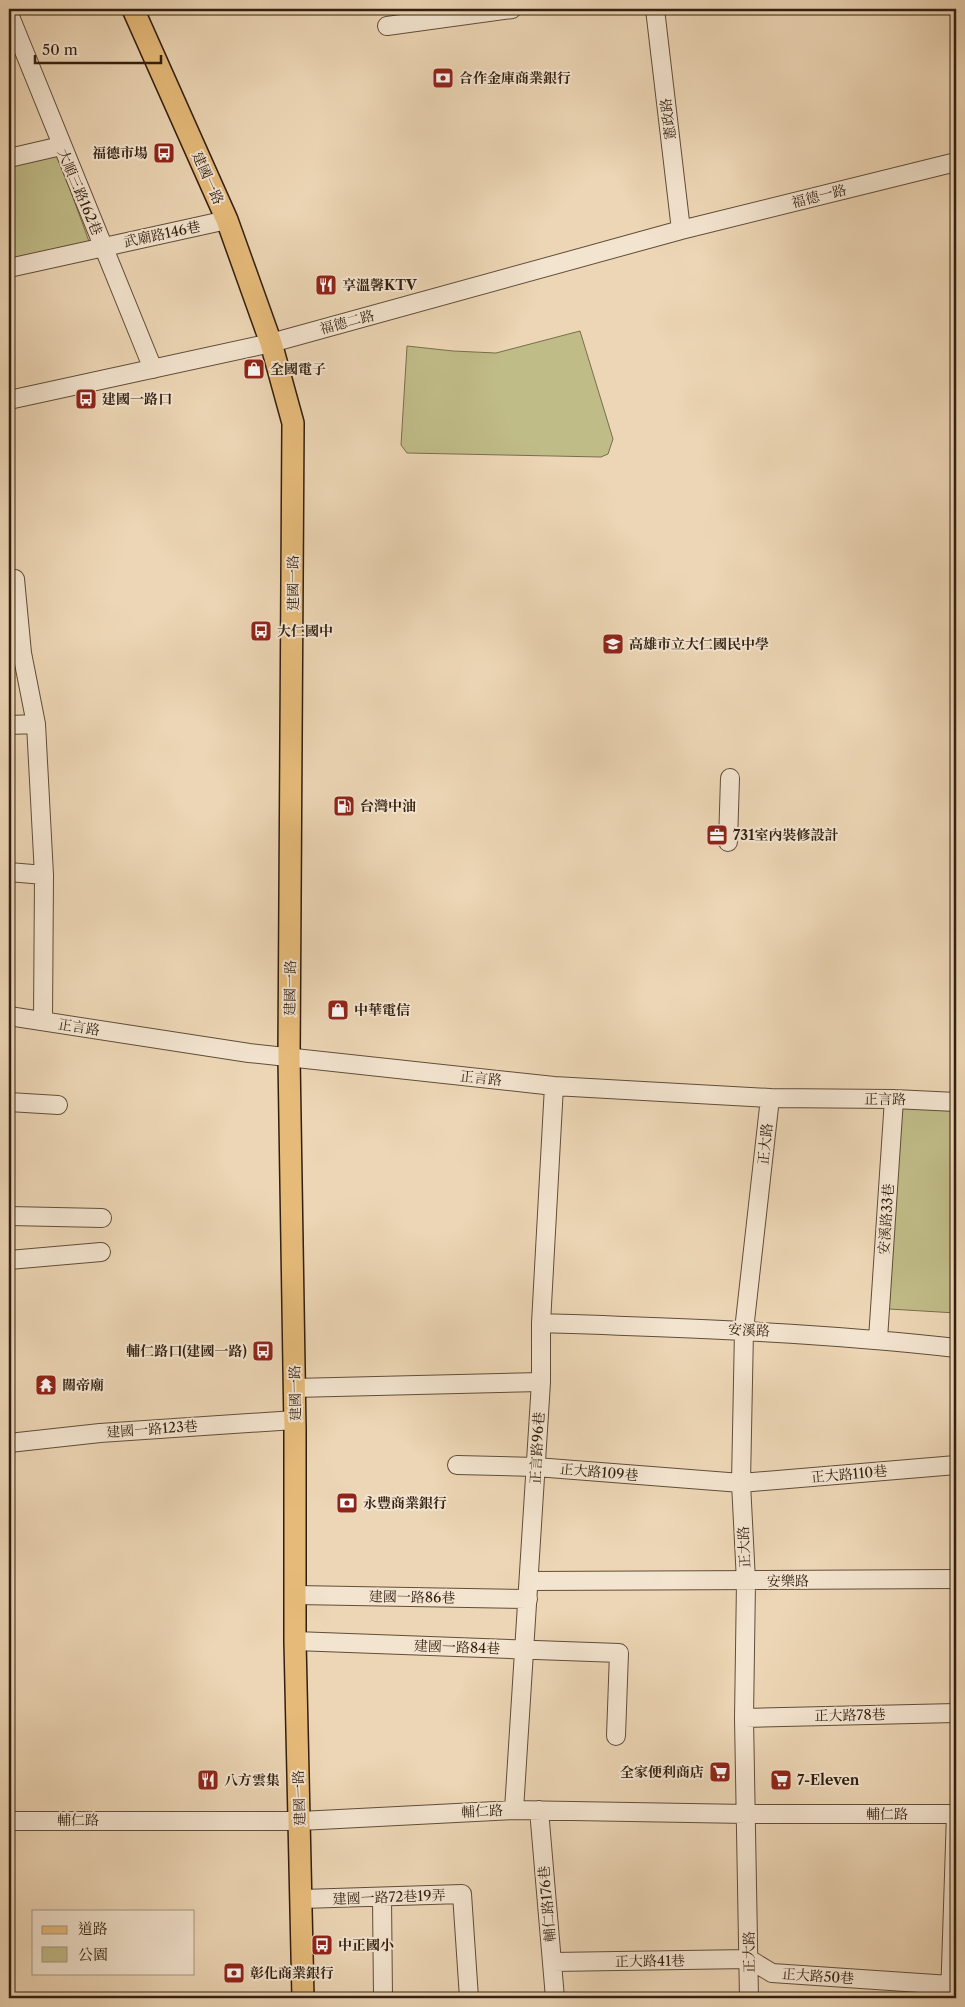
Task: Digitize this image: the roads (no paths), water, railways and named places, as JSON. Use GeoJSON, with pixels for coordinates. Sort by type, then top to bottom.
{"type":"FeatureCollection","features":[{"type":"Feature","properties":{"kind":"main road","name":"建國一路"},"geometry":{"type":"LineString","coordinates":[[133,9],[227,220],[271,343],[293,423],[289,1057],[295,1420],[295,1641],[303,1998]]}},
{"type":"Feature","properties":{"kind":"street"},"geometry":{"type":"LineString","coordinates":[[387,26],[512,9]]}},
{"type":"Feature","properties":{"kind":"street","name":"憲政路"},"geometry":{"type":"LineString","coordinates":[[655,9],[681,230]]}},
{"type":"Feature","properties":{"kind":"street","name":"大順三路162巷"},"geometry":{"type":"LineString","coordinates":[[9,14],[61,146],[153,368]]}},
{"type":"Feature","properties":{"kind":"street"},"geometry":{"type":"LineString","coordinates":[[9,158],[61,146]]}},
{"type":"Feature","properties":{"kind":"street","name":"福德一路"},"geometry":{"type":"LineString","coordinates":[[681,230],[956,162]]}},
{"type":"Feature","properties":{"kind":"street","name":"武廟路146巷"},"geometry":{"type":"LineString","coordinates":[[9,268],[227,220]]}},
{"type":"Feature","properties":{"kind":"street","name":"福德二路"},"geometry":{"type":"LineString","coordinates":[[9,400],[271,343],[681,230]]}},
{"type":"Feature","properties":{"kind":"street"},"geometry":{"type":"LineString","coordinates":[[9,581],[15,579],[22,653],[36,724],[44,875],[43,1021]]}},
{"type":"Feature","properties":{"kind":"street"},"geometry":{"type":"LineString","coordinates":[[9,725],[36,724]]}},
{"type":"Feature","properties":{"kind":"street"},"geometry":{"type":"LineString","coordinates":[[728,842],[730,778]]}},
{"type":"Feature","properties":{"kind":"street"},"geometry":{"type":"LineString","coordinates":[[9,872],[44,875]]}},
{"type":"Feature","properties":{"kind":"street","name":"正言路"},"geometry":{"type":"LineString","coordinates":[[9,1016],[289,1057],[554,1086],[770,1098],[894,1099],[956,1102]]}},
{"type":"Feature","properties":{"kind":"street","name":"正言路96巷"},"geometry":{"type":"LineString","coordinates":[[514,1810],[541,1382],[541,1323],[554,1086]]}},
{"type":"Feature","properties":{"kind":"street","name":"正大路"},"geometry":{"type":"LineString","coordinates":[[749,1998],[744,1718],[746,1581],[741,1483],[744,1330],[770,1098]]}},
{"type":"Feature","properties":{"kind":"street","name":"安溪路33巷"},"geometry":{"type":"LineString","coordinates":[[878,1339],[894,1099]]}},
{"type":"Feature","properties":{"kind":"street"},"geometry":{"type":"LineString","coordinates":[[9,1102],[58,1105]]}},
{"type":"Feature","properties":{"kind":"street"},"geometry":{"type":"LineString","coordinates":[[9,1216],[102,1218]]}},
{"type":"Feature","properties":{"kind":"street"},"geometry":{"type":"LineString","coordinates":[[9,1260],[101,1252]]}},
{"type":"Feature","properties":{"kind":"street","name":"安溪路"},"geometry":{"type":"LineString","coordinates":[[541,1323],[744,1330],[878,1339],[956,1348]]}},
{"type":"Feature","properties":{"kind":"street"},"geometry":{"type":"LineString","coordinates":[[294,1388],[541,1382]]}},
{"type":"Feature","properties":{"kind":"street","name":"建國一路123巷"},"geometry":{"type":"LineString","coordinates":[[9,1443],[119,1431],[295,1420]]}},
{"type":"Feature","properties":{"kind":"street","name":"正大路109巷"},"geometry":{"type":"LineString","coordinates":[[457,1465],[536,1467],[741,1483]]}},
{"type":"Feature","properties":{"kind":"street","name":"正大路110巷"},"geometry":{"type":"LineString","coordinates":[[741,1483],[956,1465]]}},
{"type":"Feature","properties":{"kind":"street","name":"安樂路"},"geometry":{"type":"LineString","coordinates":[[529,1581],[956,1579]]}},
{"type":"Feature","properties":{"kind":"street","name":"建國一路86巷"},"geometry":{"type":"LineString","coordinates":[[296,1595],[528,1599]]}},
{"type":"Feature","properties":{"kind":"street","name":"建國一路84巷"},"geometry":{"type":"LineString","coordinates":[[295,1641],[619,1653],[616,1736]]}},
{"type":"Feature","properties":{"kind":"street","name":"正大路78巷"},"geometry":{"type":"LineString","coordinates":[[744,1718],[956,1713]]}},
{"type":"Feature","properties":{"kind":"street","name":"輔仁路"},"geometry":{"type":"LineString","coordinates":[[9,1821],[300,1821],[514,1810],[747,1814],[956,1814]]}},
{"type":"Feature","properties":{"kind":"street","name":"輔仁路176巷"},"geometry":{"type":"LineString","coordinates":[[539,1810],[555,1998]]}},
{"type":"Feature","properties":{"kind":"street"},"geometry":{"type":"LineString","coordinates":[[950,1991],[956,1814]]}},
{"type":"Feature","properties":{"kind":"street","name":"建國一路72巷19弄"},"geometry":{"type":"LineString","coordinates":[[302,1899],[462,1894],[469,1998]]}},
{"type":"Feature","properties":{"kind":"street"},"geometry":{"type":"LineString","coordinates":[[382,1897],[383,1998]]}},
{"type":"Feature","properties":{"kind":"street","name":"正大路41巷"},"geometry":{"type":"LineString","coordinates":[[552,1962],[748,1959]]}},
{"type":"Feature","properties":{"kind":"street","name":"正大路50巷"},"geometry":{"type":"LineString","coordinates":[[748,1959],[772,1973],[950,1991]]}},
{"type":"Feature","properties":{"kind":"place","name":"合作金庫商業銀行"},"geometry":{"type":"Point","coordinates":[443,78]}},
{"type":"Feature","properties":{"kind":"place","name":"福德市場"},"geometry":{"type":"Point","coordinates":[164,153]}},
{"type":"Feature","properties":{"kind":"place","name":"享溫馨KTV"},"geometry":{"type":"Point","coordinates":[326,285]}},
{"type":"Feature","properties":{"kind":"place","name":"全國電子"},"geometry":{"type":"Point","coordinates":[254,369]}},
{"type":"Feature","properties":{"kind":"place","name":"建國一路口"},"geometry":{"type":"Point","coordinates":[86,399]}},
{"type":"Feature","properties":{"kind":"place","name":"大仁國中"},"geometry":{"type":"Point","coordinates":[261,631]}},
{"type":"Feature","properties":{"kind":"place","name":"高雄市立大仁國民中學"},"geometry":{"type":"Point","coordinates":[613,644]}},
{"type":"Feature","properties":{"kind":"place","name":"台灣中油"},"geometry":{"type":"Point","coordinates":[344,806]}},
{"type":"Feature","properties":{"kind":"place","name":"731室內裝修設計"},"geometry":{"type":"Point","coordinates":[717,835]}},
{"type":"Feature","properties":{"kind":"place","name":"中華電信"},"geometry":{"type":"Point","coordinates":[338,1010]}},
{"type":"Feature","properties":{"kind":"place","name":"輔仁路口(建國一路)"},"geometry":{"type":"Point","coordinates":[263,1351]}},
{"type":"Feature","properties":{"kind":"place","name":"關帝廟"},"geometry":{"type":"Point","coordinates":[46,1385]}},
{"type":"Feature","properties":{"kind":"place","name":"永豐商業銀行"},"geometry":{"type":"Point","coordinates":[347,1503]}},
{"type":"Feature","properties":{"kind":"place","name":"全家便利商店"},"geometry":{"type":"Point","coordinates":[720,1772]}},
{"type":"Feature","properties":{"kind":"place","name":"八方雲集"},"geometry":{"type":"Point","coordinates":[208,1780]}},
{"type":"Feature","properties":{"kind":"place","name":"7-Eleven"},"geometry":{"type":"Point","coordinates":[781,1780]}},
{"type":"Feature","properties":{"kind":"place","name":"中正國小"},"geometry":{"type":"Point","coordinates":[322,1945]}},
{"type":"Feature","properties":{"kind":"place","name":"彰化商業銀行"},"geometry":{"type":"Point","coordinates":[234,1973]}}]}
